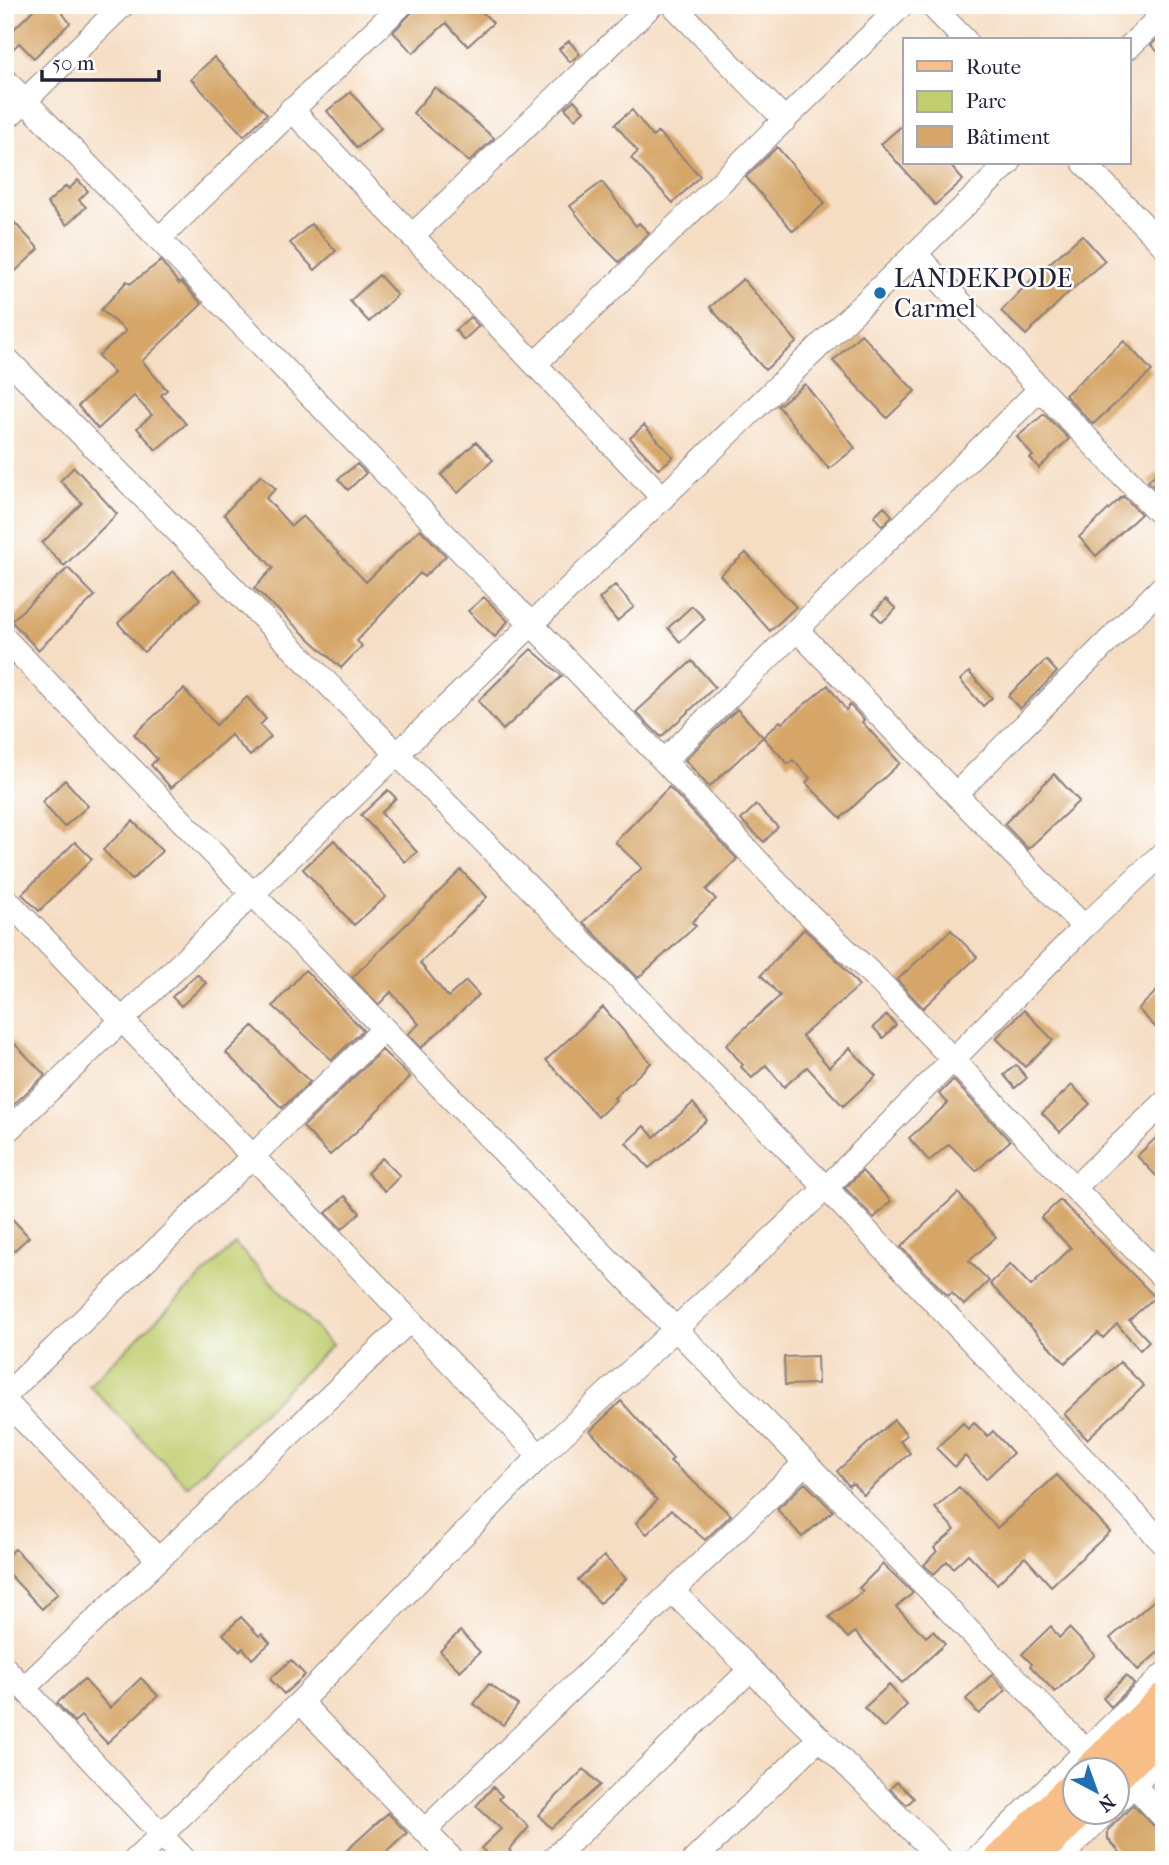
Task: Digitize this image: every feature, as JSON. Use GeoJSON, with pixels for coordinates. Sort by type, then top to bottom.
{"type":"FeatureCollection","features":[{"type":"Feature","properties":{"kind":"main road"},"geometry":{"type":"LineString","coordinates":[[1092,1756],[1164,1698]]}},
{"type":"Feature","properties":{"kind":"main road"},"geometry":{"type":"LineString","coordinates":[[1130,1775],[1164,1732]]}},
{"type":"Feature","properties":{"kind":"main road"},"geometry":{"type":"LineString","coordinates":[[998,1860],[1060,1799]]}},
{"type":"Feature","properties":{"kind":"main road"},"geometry":{"type":"LineString","coordinates":[[1032,1860],[1066,1826]]}},
{"type":"Feature","properties":{"kind":"street"},"geometry":{"type":"LineString","coordinates":[[5,120],[123,5]]}},
{"type":"Feature","properties":{"kind":"street"},"geometry":{"type":"LineString","coordinates":[[159,239],[401,5]]}},
{"type":"Feature","properties":{"kind":"street"},"geometry":{"type":"LineString","coordinates":[[412,236],[652,5]]}},
{"type":"Feature","properties":{"kind":"street"},"geometry":{"type":"LineString","coordinates":[[673,5],[785,120]]}},
{"type":"Feature","properties":{"kind":"street"},"geometry":{"type":"LineString","coordinates":[[535,364],[902,5]]}},
{"type":"Feature","properties":{"kind":"street"},"geometry":{"type":"LineString","coordinates":[[931,5],[963,38]]}},
{"type":"Feature","properties":{"kind":"street"},"geometry":{"type":"LineString","coordinates":[[1130,46],[1164,13]]}},
{"type":"Feature","properties":{"kind":"street"},"geometry":{"type":"LineString","coordinates":[[5,80],[664,761],[797,903],[877,979],[1074,1188],[1164,1279]]}},
{"type":"Feature","properties":{"kind":"street"},"geometry":{"type":"LineString","coordinates":[[291,109],[663,498]]}},
{"type":"Feature","properties":{"kind":"street"},"geometry":{"type":"LineString","coordinates":[[5,1133],[1008,164]]}},
{"type":"Feature","properties":{"kind":"street"},"geometry":{"type":"LineString","coordinates":[[1085,164],[1164,246]]}},
{"type":"Feature","properties":{"kind":"street"},"geometry":{"type":"LineString","coordinates":[[915,253],[1164,518]]}},
{"type":"Feature","properties":{"kind":"street"},"geometry":{"type":"LineString","coordinates":[[5,357],[826,1188],[1164,1544]]}},
{"type":"Feature","properties":{"kind":"street"},"geometry":{"type":"LineString","coordinates":[[664,761],[1040,389]]}},
{"type":"Feature","properties":{"kind":"street"},"geometry":{"type":"LineString","coordinates":[[956,794],[1164,585]]}},
{"type":"Feature","properties":{"kind":"street"},"geometry":{"type":"LineString","coordinates":[[797,629],[1084,927]]}},
{"type":"Feature","properties":{"kind":"street"},"geometry":{"type":"LineString","coordinates":[[5,639],[251,895],[806,1462],[1083,1756]]}},
{"type":"Feature","properties":{"kind":"street"},"geometry":{"type":"LineString","coordinates":[[135,1860],[300,1702],[540,1456],[826,1188],[1084,927],[1164,852]]}},
{"type":"Feature","properties":{"kind":"street"},"geometry":{"type":"LineString","coordinates":[[5,898],[540,1456]]}},
{"type":"Feature","properties":{"kind":"street"},"geometry":{"type":"LineString","coordinates":[[158,1559],[5,1398],[384,1029]]}},
{"type":"Feature","properties":{"kind":"street"},"geometry":{"type":"LineString","coordinates":[[1074,1188],[1164,1103]]}},
{"type":"Feature","properties":{"kind":"street"},"geometry":{"type":"LineString","coordinates":[[24,1688],[410,1320]]}},
{"type":"Feature","properties":{"kind":"street"},"geometry":{"type":"LineString","coordinates":[[424,1831],[806,1462]]}},
{"type":"Feature","properties":{"kind":"street"},"geometry":{"type":"LineString","coordinates":[[672,1591],[942,1860]]}},
{"type":"Feature","properties":{"kind":"street"},"geometry":{"type":"LineString","coordinates":[[5,1668],[185,1860]]}},
{"type":"Feature","properties":{"kind":"street"},"geometry":{"type":"LineString","coordinates":[[552,1860],[750,1670]]}},
{"type":"Feature","properties":{"kind":"street"},"geometry":{"type":"LineString","coordinates":[[1091,1756],[1164,1674]]}},
{"type":"Feature","properties":{"kind":"street"},"geometry":{"type":"LineString","coordinates":[[300,1702],[453,1860]]}},
{"type":"Feature","properties":{"kind":"street"},"geometry":{"type":"LineString","coordinates":[[694,1860],[820,1738]]}},
{"type":"Feature","properties":{"kind":"street"},"geometry":{"type":"LineString","coordinates":[[1130,1778],[1164,1756]]}},
{"type":"Feature","properties":{"kind":"street"},"geometry":{"type":"LineString","coordinates":[[975,1860],[1060,1784]]}},
{"type":"Feature","properties":{"kind":"street"},"geometry":{"type":"LineString","coordinates":[[1130,1786],[1164,1818]]}},
{"type":"Feature","properties":{"kind":"street"},"geometry":{"type":"LineString","coordinates":[[1058,1860],[1092,1826]]}},
{"type":"Feature","properties":{"kind":"green space"},"geometry":{"type":"Polygon","coordinates":[[[235,1244],[332,1345],[187,1486],[89,1385],[235,1244]]]}},
{"type":"Feature","properties":{"kind":"building"},"geometry":{"type":"Polygon","coordinates":[[[38,5],[56,5],[70,23],[34,58],[19,43],[5,57],[5,38],[38,5]]]}},
{"type":"Feature","properties":{"kind":"building"},"geometry":{"type":"Polygon","coordinates":[[[419,5],[476,5],[493,23],[468,46],[446,23],[413,53],[393,32],[419,5]]]}},
{"type":"Feature","properties":{"kind":"building"},"geometry":{"type":"Polygon","coordinates":[[[1164,33],[1164,58],[1151,45],[1164,33]]]}},
{"type":"Feature","properties":{"kind":"building"},"geometry":{"type":"Polygon","coordinates":[[[569,41],[580,54],[570,62],[559,49],[569,41]]]}},
{"type":"Feature","properties":{"kind":"building"},"geometry":{"type":"Polygon","coordinates":[[[214,57],[267,114],[244,136],[191,79],[214,57]]]}},
{"type":"Feature","properties":{"kind":"building"},"geometry":{"type":"Polygon","coordinates":[[[435,87],[494,138],[469,162],[413,113],[435,87]]]}},
{"type":"Feature","properties":{"kind":"building"},"geometry":{"type":"Polygon","coordinates":[[[351,92],[381,128],[357,148],[327,111],[351,92]]]}},
{"type":"Feature","properties":{"kind":"building"},"geometry":{"type":"Polygon","coordinates":[[[574,100],[584,111],[575,119],[565,108],[574,100]]]}},
{"type":"Feature","properties":{"kind":"building"},"geometry":{"type":"Polygon","coordinates":[[[632,110],[653,137],[658,132],[700,176],[673,203],[631,158],[638,152],[615,124],[632,110]]]}},
{"type":"Feature","properties":{"kind":"building"},"geometry":{"type":"Polygon","coordinates":[[[903,125],[903,164],[949,164],[963,180],[935,205],[881,144],[903,125]]]}},
{"type":"Feature","properties":{"kind":"building"},"geometry":{"type":"Polygon","coordinates":[[[777,147],[825,203],[793,231],[746,177],[777,147]]]}},
{"type":"Feature","properties":{"kind":"building"},"geometry":{"type":"Polygon","coordinates":[[[78,180],[88,191],[79,200],[86,207],[67,225],[47,203],[66,186],[69,189],[78,180]]]}},
{"type":"Feature","properties":{"kind":"building"},"geometry":{"type":"Polygon","coordinates":[[[602,182],[636,226],[639,223],[649,233],[619,262],[595,238],[570,206],[602,182]]]}},
{"type":"Feature","properties":{"kind":"building"},"geometry":{"type":"Polygon","coordinates":[[[13,221],[39,249],[5,281],[5,229],[13,221]]]}},
{"type":"Feature","properties":{"kind":"building"},"geometry":{"type":"Polygon","coordinates":[[[311,224],[336,251],[315,270],[290,243],[311,224]]]}},
{"type":"Feature","properties":{"kind":"building"},"geometry":{"type":"Polygon","coordinates":[[[1082,235],[1105,261],[1026,335],[1001,311],[1036,275],[1082,235]]]}},
{"type":"Feature","properties":{"kind":"building"},"geometry":{"type":"Polygon","coordinates":[[[161,261],[179,284],[181,282],[202,304],[142,361],[167,390],[161,395],[186,424],[156,450],[137,428],[152,415],[134,396],[98,429],[78,406],[114,373],[98,356],[126,331],[101,310],[127,281],[130,284],[161,261]]]}},
{"type":"Feature","properties":{"kind":"building"},"geometry":{"type":"Polygon","coordinates":[[[379,275],[397,295],[369,322],[350,301],[379,275]]]}},
{"type":"Feature","properties":{"kind":"building"},"geometry":{"type":"Polygon","coordinates":[[[743,279],[797,342],[765,370],[710,307],[743,279]]]}},
{"type":"Feature","properties":{"kind":"building"},"geometry":{"type":"Polygon","coordinates":[[[470,317],[479,326],[464,340],[455,330],[470,317]]]}},
{"type":"Feature","properties":{"kind":"building"},"geometry":{"type":"Polygon","coordinates":[[[861,334],[915,391],[887,418],[833,361],[861,334]]]}},
{"type":"Feature","properties":{"kind":"building"},"geometry":{"type":"Polygon","coordinates":[[[1124,341],[1152,371],[1093,424],[1065,395],[1124,341]]]}},
{"type":"Feature","properties":{"kind":"building"},"geometry":{"type":"Polygon","coordinates":[[[805,384],[855,448],[829,469],[778,406],[805,384]]]}},
{"type":"Feature","properties":{"kind":"building"},"geometry":{"type":"Polygon","coordinates":[[[1044,414],[1069,439],[1039,468],[1017,437],[1044,414]]]}},
{"type":"Feature","properties":{"kind":"building"},"geometry":{"type":"Polygon","coordinates":[[[644,425],[673,457],[659,469],[630,438],[644,425]]]}},
{"type":"Feature","properties":{"kind":"building"},"geometry":{"type":"Polygon","coordinates":[[[476,442],[493,460],[458,493],[441,475],[476,442]]]}},
{"type":"Feature","properties":{"kind":"building"},"geometry":{"type":"Polygon","coordinates":[[[357,464],[366,473],[348,490],[338,479],[357,464]]]}},
{"type":"Feature","properties":{"kind":"building"},"geometry":{"type":"Polygon","coordinates":[[[1164,466],[1164,494],[1162,495],[1148,481],[1164,466]]]}},
{"type":"Feature","properties":{"kind":"building"},"geometry":{"type":"Polygon","coordinates":[[[74,467],[117,514],[64,566],[42,543],[82,503],[60,481],[74,467]]]}},
{"type":"Feature","properties":{"kind":"building"},"geometry":{"type":"Polygon","coordinates":[[[261,475],[276,489],[266,498],[291,526],[303,516],[366,582],[420,529],[446,556],[424,577],[420,573],[390,605],[357,641],[362,646],[341,668],[254,588],[273,568],[224,514],[261,475]]]}},
{"type":"Feature","properties":{"kind":"building"},"geometry":{"type":"Polygon","coordinates":[[[1123,496],[1141,514],[1096,556],[1079,537],[1123,496]]]}},
{"type":"Feature","properties":{"kind":"building"},"geometry":{"type":"Polygon","coordinates":[[[884,506],[892,516],[882,526],[874,516],[884,506]]]}},
{"type":"Feature","properties":{"kind":"building"},"geometry":{"type":"Polygon","coordinates":[[[746,553],[796,607],[770,631],[720,575],[746,553]]]}},
{"type":"Feature","properties":{"kind":"building"},"geometry":{"type":"Polygon","coordinates":[[[68,568],[95,596],[38,650],[11,621],[68,568]]]}},
{"type":"Feature","properties":{"kind":"building"},"geometry":{"type":"Polygon","coordinates":[[[173,571],[200,599],[144,652],[118,623],[173,571]]]}},
{"type":"Feature","properties":{"kind":"building"},"geometry":{"type":"Polygon","coordinates":[[[615,585],[634,607],[617,621],[599,599],[615,585]]]}},
{"type":"Feature","properties":{"kind":"building"},"geometry":{"type":"Polygon","coordinates":[[[484,597],[508,621],[495,637],[468,611],[484,597]]]}},
{"type":"Feature","properties":{"kind":"building"},"geometry":{"type":"Polygon","coordinates":[[[886,599],[896,609],[882,622],[873,613],[886,599]]]}},
{"type":"Feature","properties":{"kind":"building"},"geometry":{"type":"Polygon","coordinates":[[[692,606],[705,619],[680,642],[668,628],[692,606]]]}},
{"type":"Feature","properties":{"kind":"building"},"geometry":{"type":"Polygon","coordinates":[[[531,649],[562,676],[503,730],[478,701],[531,649]]]}},
{"type":"Feature","properties":{"kind":"building"},"geometry":{"type":"Polygon","coordinates":[[[1046,660],[1057,672],[1020,709],[1008,696],[1046,660]]]}},
{"type":"Feature","properties":{"kind":"building"},"geometry":{"type":"Polygon","coordinates":[[[692,661],[715,687],[661,737],[636,712],[692,661]]]}},
{"type":"Feature","properties":{"kind":"building"},"geometry":{"type":"Polygon","coordinates":[[[969,672],[992,698],[983,706],[960,680],[969,672]]]}},
{"type":"Feature","properties":{"kind":"building"},"geometry":{"type":"Polygon","coordinates":[[[828,685],[846,710],[850,705],[900,763],[841,818],[806,783],[810,778],[793,760],[788,764],[763,737],[828,685]]]}},
{"type":"Feature","properties":{"kind":"building"},"geometry":{"type":"Polygon","coordinates":[[[184,689],[216,725],[247,697],[266,719],[260,725],[271,737],[250,756],[231,735],[171,788],[151,765],[157,759],[134,734],[184,689]]]}},
{"type":"Feature","properties":{"kind":"building"},"geometry":{"type":"Polygon","coordinates":[[[737,709],[763,737],[709,787],[685,760],[737,709]]]}},
{"type":"Feature","properties":{"kind":"building"},"geometry":{"type":"Polygon","coordinates":[[[1054,774],[1079,801],[1028,849],[1004,824],[1054,774]]]}},
{"type":"Feature","properties":{"kind":"building"},"geometry":{"type":"Polygon","coordinates":[[[65,780],[88,806],[64,827],[42,802],[65,780]]]}},
{"type":"Feature","properties":{"kind":"building"},"geometry":{"type":"Polygon","coordinates":[[[669,787],[737,859],[706,890],[716,899],[692,922],[696,926],[638,978],[583,922],[642,868],[615,842],[669,787]]]}},
{"type":"Feature","properties":{"kind":"building"},"geometry":{"type":"Polygon","coordinates":[[[388,790],[396,798],[381,813],[417,852],[405,862],[361,815],[388,790]]]}},
{"type":"Feature","properties":{"kind":"building"},"geometry":{"type":"Polygon","coordinates":[[[756,805],[778,827],[764,842],[741,820],[756,805]]]}},
{"type":"Feature","properties":{"kind":"building"},"geometry":{"type":"Polygon","coordinates":[[[133,821],[162,851],[132,880],[103,850],[133,821]]]}},
{"type":"Feature","properties":{"kind":"building"},"geometry":{"type":"Polygon","coordinates":[[[334,840],[386,897],[354,925],[303,869],[334,840]]]}},
{"type":"Feature","properties":{"kind":"building"},"geometry":{"type":"Polygon","coordinates":[[[75,842],[92,859],[39,911],[22,894],[75,842]]]}},
{"type":"Feature","properties":{"kind":"building"},"geometry":{"type":"Polygon","coordinates":[[[461,870],[487,897],[420,963],[448,997],[466,981],[479,995],[421,1048],[408,1034],[419,1024],[391,992],[378,1005],[352,978],[461,870]]]}},
{"type":"Feature","properties":{"kind":"building"},"geometry":{"type":"Polygon","coordinates":[[[804,929],[839,962],[859,986],[802,1036],[829,1067],[850,1048],[876,1076],[843,1106],[807,1067],[784,1087],[766,1065],[752,1078],[726,1045],[780,996],[761,975],[804,929]]]}},
{"type":"Feature","properties":{"kind":"building"},"geometry":{"type":"Polygon","coordinates":[[[951,930],[977,957],[923,1008],[897,980],[951,930]]]}},
{"type":"Feature","properties":{"kind":"building"},"geometry":{"type":"Polygon","coordinates":[[[305,970],[363,1030],[332,1060],[273,1006],[305,970]]]}},
{"type":"Feature","properties":{"kind":"building"},"geometry":{"type":"Polygon","coordinates":[[[197,974],[206,983],[181,1006],[172,997],[197,974]]]}},
{"type":"Feature","properties":{"kind":"building"},"geometry":{"type":"Polygon","coordinates":[[[1164,984],[1164,1036],[1138,1009],[1164,984]]]}},
{"type":"Feature","properties":{"kind":"building"},"geometry":{"type":"Polygon","coordinates":[[[603,1007],[651,1063],[598,1117],[546,1060],[603,1007]]]}},
{"type":"Feature","properties":{"kind":"building"},"geometry":{"type":"Polygon","coordinates":[[[1024,1010],[1053,1040],[1025,1067],[996,1038],[1024,1010]]]}},
{"type":"Feature","properties":{"kind":"building"},"geometry":{"type":"Polygon","coordinates":[[[887,1015],[896,1025],[883,1038],[873,1027],[887,1015]]]}},
{"type":"Feature","properties":{"kind":"building"},"geometry":{"type":"Polygon","coordinates":[[[253,1026],[310,1082],[282,1108],[226,1053],[253,1026]]]}},
{"type":"Feature","properties":{"kind":"building"},"geometry":{"type":"Polygon","coordinates":[[[5,1034],[45,1075],[5,1113],[5,1034]]]}},
{"type":"Feature","properties":{"kind":"building"},"geometry":{"type":"Polygon","coordinates":[[[382,1050],[410,1077],[330,1155],[303,1127],[382,1050]]]}},
{"type":"Feature","properties":{"kind":"building"},"geometry":{"type":"Polygon","coordinates":[[[1016,1065],[1027,1078],[1015,1088],[1004,1075],[1016,1065]]]}},
{"type":"Feature","properties":{"kind":"building"},"geometry":{"type":"Polygon","coordinates":[[[953,1080],[1010,1141],[976,1171],[949,1144],[929,1161],[909,1138],[948,1103],[939,1094],[953,1080]]]}},
{"type":"Feature","properties":{"kind":"building"},"geometry":{"type":"Polygon","coordinates":[[[1072,1085],[1090,1104],[1060,1132],[1042,1113],[1072,1085]]]}},
{"type":"Feature","properties":{"kind":"building"},"geometry":{"type":"Polygon","coordinates":[[[693,1103],[707,1120],[649,1168],[626,1143],[644,1126],[654,1137],[693,1103]]]}},
{"type":"Feature","properties":{"kind":"building"},"geometry":{"type":"Polygon","coordinates":[[[1164,1130],[1164,1184],[1137,1156],[1164,1130]]]}},
{"type":"Feature","properties":{"kind":"building"},"geometry":{"type":"Polygon","coordinates":[[[382,1158],[400,1176],[385,1191],[367,1173],[382,1158]]]}},
{"type":"Feature","properties":{"kind":"building"},"geometry":{"type":"Polygon","coordinates":[[[862,1171],[891,1201],[874,1218],[845,1188],[862,1171]]]}},
{"type":"Feature","properties":{"kind":"building"},"geometry":{"type":"Polygon","coordinates":[[[958,1193],[996,1237],[969,1261],[989,1281],[964,1305],[952,1293],[948,1296],[901,1247],[958,1193]]]}},
{"type":"Feature","properties":{"kind":"building"},"geometry":{"type":"Polygon","coordinates":[[[345,1196],[360,1213],[342,1229],[326,1213],[345,1196]]]}},
{"type":"Feature","properties":{"kind":"building"},"geometry":{"type":"Polygon","coordinates":[[[1060,1200],[1155,1297],[1129,1320],[1149,1341],[1140,1350],[1117,1324],[1103,1338],[1098,1333],[1065,1363],[990,1284],[1010,1264],[1031,1286],[1071,1248],[1041,1218],[1060,1200]]]}},
{"type":"Feature","properties":{"kind":"building"},"geometry":{"type":"Polygon","coordinates":[[[5,1211],[29,1237],[5,1259],[5,1211]]]}},
{"type":"Feature","properties":{"kind":"building"},"geometry":{"type":"Polygon","coordinates":[[[817,1356],[818,1384],[785,1385],[784,1357],[817,1356]]]}},
{"type":"Feature","properties":{"kind":"building"},"geometry":{"type":"Polygon","coordinates":[[[1120,1362],[1144,1386],[1087,1439],[1064,1414],[1120,1362]]]}},
{"type":"Feature","properties":{"kind":"building"},"geometry":{"type":"Polygon","coordinates":[[[621,1401],[673,1459],[670,1461],[731,1515],[705,1540],[671,1510],[647,1534],[636,1523],[657,1500],[590,1431],[621,1401]]]}},
{"type":"Feature","properties":{"kind":"building"},"geometry":{"type":"Polygon","coordinates":[[[894,1420],[907,1435],[900,1441],[910,1453],[864,1495],[852,1483],[849,1486],[837,1471],[894,1420]]]}},
{"type":"Feature","properties":{"kind":"building"},"geometry":{"type":"Polygon","coordinates":[[[963,1423],[968,1429],[974,1423],[988,1436],[993,1431],[1013,1453],[986,1479],[965,1456],[955,1467],[936,1448],[963,1423]]]}},
{"type":"Feature","properties":{"kind":"building"},"geometry":{"type":"Polygon","coordinates":[[[1057,1475],[1110,1532],[1051,1586],[1025,1557],[997,1584],[968,1554],[953,1568],[947,1561],[934,1574],[924,1565],[937,1551],[934,1548],[955,1530],[935,1508],[959,1487],[997,1528],[1057,1475]]]}},
{"type":"Feature","properties":{"kind":"building"},"geometry":{"type":"Polygon","coordinates":[[[805,1483],[833,1511],[802,1537],[777,1509],[805,1483]]]}},
{"type":"Feature","properties":{"kind":"building"},"geometry":{"type":"Polygon","coordinates":[[[15,1549],[58,1593],[42,1609],[5,1570],[5,1558],[15,1549]]]}},
{"type":"Feature","properties":{"kind":"building"},"geometry":{"type":"Polygon","coordinates":[[[604,1556],[626,1579],[600,1603],[578,1580],[604,1556]]]}},
{"type":"Feature","properties":{"kind":"building"},"geometry":{"type":"Polygon","coordinates":[[[883,1564],[913,1593],[896,1607],[926,1637],[933,1631],[945,1644],[902,1683],[855,1632],[848,1638],[829,1617],[863,1591],[859,1588],[883,1564]]]}},
{"type":"Feature","properties":{"kind":"building"},"geometry":{"type":"Polygon","coordinates":[[[1164,1592],[1164,1647],[1138,1670],[1110,1638],[1164,1592]]]}},
{"type":"Feature","properties":{"kind":"building"},"geometry":{"type":"Polygon","coordinates":[[[241,1617],[259,1636],[262,1634],[270,1643],[252,1659],[243,1648],[240,1651],[223,1634],[241,1617]]]}},
{"type":"Feature","properties":{"kind":"building"},"geometry":{"type":"Polygon","coordinates":[[[1051,1626],[1059,1638],[1069,1628],[1095,1655],[1055,1692],[1022,1654],[1051,1626]]]}},
{"type":"Feature","properties":{"kind":"building"},"geometry":{"type":"Polygon","coordinates":[[[460,1631],[480,1652],[460,1671],[440,1651],[460,1631]]]}},
{"type":"Feature","properties":{"kind":"building"},"geometry":{"type":"Polygon","coordinates":[[[291,1660],[305,1675],[284,1694],[270,1679],[291,1660]]]}},
{"type":"Feature","properties":{"kind":"building"},"geometry":{"type":"Polygon","coordinates":[[[992,1675],[1006,1690],[979,1714],[966,1699],[992,1675]]]}},
{"type":"Feature","properties":{"kind":"building"},"geometry":{"type":"Polygon","coordinates":[[[1126,1676],[1134,1684],[1111,1707],[1103,1698],[1126,1676]]]}},
{"type":"Feature","properties":{"kind":"building"},"geometry":{"type":"Polygon","coordinates":[[[141,1678],[158,1696],[107,1743],[81,1716],[74,1722],[57,1703],[84,1679],[110,1708],[141,1678]]]}},
{"type":"Feature","properties":{"kind":"building"},"geometry":{"type":"Polygon","coordinates":[[[489,1684],[518,1705],[503,1725],[474,1704],[489,1684]]]}},
{"type":"Feature","properties":{"kind":"building"},"geometry":{"type":"Polygon","coordinates":[[[889,1685],[907,1705],[884,1728],[864,1708],[889,1685]]]}},
{"type":"Feature","properties":{"kind":"building"},"geometry":{"type":"Polygon","coordinates":[[[584,1769],[600,1785],[551,1828],[538,1815],[584,1769]]]}},
{"type":"Feature","properties":{"kind":"building"},"geometry":{"type":"Polygon","coordinates":[[[897,1782],[914,1798],[907,1805],[890,1789],[897,1782]]]}},
{"type":"Feature","properties":{"kind":"building"},"geometry":{"type":"Polygon","coordinates":[[[493,1787],[502,1796],[499,1799],[529,1827],[509,1850],[518,1860],[493,1860],[481,1848],[501,1829],[476,1806],[493,1787]]]}},
{"type":"Feature","properties":{"kind":"building"},"geometry":{"type":"Polygon","coordinates":[[[1133,1805],[1164,1836],[1164,1850],[1154,1860],[1127,1860],[1108,1839],[1108,1830],[1112,1826],[1130,1826],[1130,1808],[1133,1805]]]}},
{"type":"Feature","properties":{"kind":"building"},"geometry":{"type":"Polygon","coordinates":[[[388,1813],[407,1833],[378,1860],[336,1860],[388,1813]]]}},
{"type":"Feature","properties":{"kind":"place","name":"LANDEKPODE Carmel"},"geometry":{"type":"Point","coordinates":[880,293]}}]}
